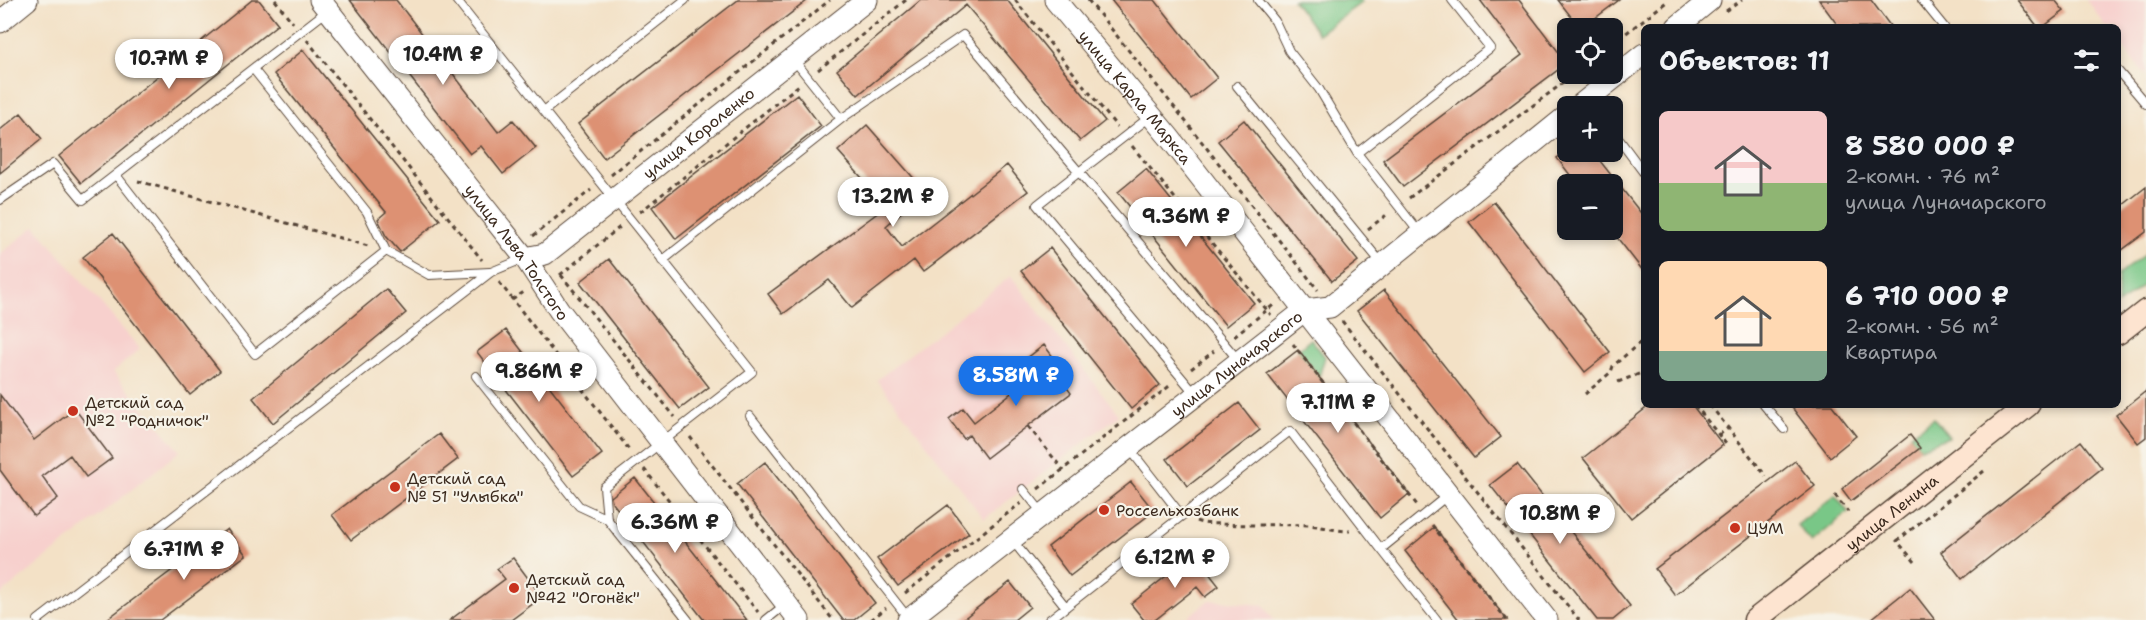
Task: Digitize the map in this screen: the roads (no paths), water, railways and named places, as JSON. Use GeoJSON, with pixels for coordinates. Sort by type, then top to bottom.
{"type":"FeatureCollection","features":[{"type":"Feature","properties":{"kind":"main road"},"geometry":{"type":"LineString","coordinates":[[2121,331],[2146,311]]}},
{"type":"Feature","properties":{"kind":"main road","name":"улица Ленина"},"geometry":{"type":"LineString","coordinates":[[1755,620],[2024,408]]}},
{"type":"Feature","properties":{"kind":"street"},"geometry":{"type":"LineString","coordinates":[[0,22],[27,0]]}},
{"type":"Feature","properties":{"kind":"street","name":"улица Короленко"},"geometry":{"type":"LineString","coordinates":[[535,256],[607,191],[793,59],[867,0]]}},
{"type":"Feature","properties":{"kind":"street","name":"улица Карла Маркса"},"geometry":{"type":"LineString","coordinates":[[1055,0],[1151,116],[1290,291],[1547,620]]}},
{"type":"Feature","properties":{"kind":"street"},"geometry":{"type":"LineString","coordinates":[[1681,24],[1710,0]]}},
{"type":"Feature","properties":{"kind":"street","name":"улица Льва Толстого"},"geometry":{"type":"LineString","coordinates":[[324,5],[535,256],[551,278],[559,310],[793,612]]}},
{"type":"Feature","properties":{"kind":"street"},"geometry":{"type":"LineString","coordinates":[[1597,96],[1641,57]]}},
{"type":"Feature","properties":{"kind":"street"},"geometry":{"type":"LineString","coordinates":[[1384,266],[1557,125]]}},
{"type":"Feature","properties":{"kind":"street","name":"улица Луначарского"},"geometry":{"type":"LineString","coordinates":[[909,620],[1305,310],[1330,307],[1384,266]]}},
{"type":"Feature","properties":{"kind":"lane"},"geometry":{"type":"LineString","coordinates":[[456,0],[752,372],[604,487],[607,519]]}},
{"type":"Feature","properties":{"kind":"lane"},"geometry":{"type":"LineString","coordinates":[[544,111],[685,0]]}},
{"type":"Feature","properties":{"kind":"lane"},"geometry":{"type":"LineString","coordinates":[[1258,0],[1275,21],[1289,51],[1319,90],[1357,153],[1421,236]]}},
{"type":"Feature","properties":{"kind":"lane"},"geometry":{"type":"LineString","coordinates":[[1357,153],[1490,48],[1452,0]]}},
{"type":"Feature","properties":{"kind":"lane"},"geometry":{"type":"LineString","coordinates":[[1922,0],[1942,24]]}},
{"type":"Feature","properties":{"kind":"lane"},"geometry":{"type":"LineString","coordinates":[[0,200],[53,164],[83,200],[301,32],[324,5]]}},
{"type":"Feature","properties":{"kind":"lane"},"geometry":{"type":"LineString","coordinates":[[662,261],[841,119],[963,35],[1239,361]]}},
{"type":"Feature","properties":{"kind":"lane"},"geometry":{"type":"LineString","coordinates":[[793,59],[841,119]]}},
{"type":"Feature","properties":{"kind":"lane"},"geometry":{"type":"LineString","coordinates":[[254,70],[367,212],[386,251],[429,275],[491,272],[535,256]]}},
{"type":"Feature","properties":{"kind":"lane"},"geometry":{"type":"LineString","coordinates":[[2121,75],[2146,104]]}},
{"type":"Feature","properties":{"kind":"lane"},"geometry":{"type":"LineString","coordinates":[[1237,86],[1384,266]]}},
{"type":"Feature","properties":{"kind":"lane"},"geometry":{"type":"LineString","coordinates":[[1151,116],[1037,205],[1196,395]]}},
{"type":"Feature","properties":{"kind":"lane"},"geometry":{"type":"LineString","coordinates":[[1623,145],[1641,169]]}},
{"type":"Feature","properties":{"kind":"lane"},"geometry":{"type":"LineString","coordinates":[[116,175],[255,354],[386,251]]}},
{"type":"Feature","properties":{"kind":"lane"},"geometry":{"type":"LineString","coordinates":[[38,620],[491,272]]}},
{"type":"Feature","properties":{"kind":"lane"},"geometry":{"type":"LineString","coordinates":[[476,376],[579,506],[607,519],[688,620]]}},
{"type":"Feature","properties":{"kind":"lane"},"geometry":{"type":"LineString","coordinates":[[1766,408],[1784,429]]}},
{"type":"Feature","properties":{"kind":"lane"},"geometry":{"type":"LineString","coordinates":[[750,416],[909,620]]}},
{"type":"Feature","properties":{"kind":"lane"},"geometry":{"type":"LineString","coordinates":[[1048,620],[1290,431],[1437,620]]}},
{"type":"Feature","properties":{"kind":"lane"},"geometry":{"type":"LineString","coordinates":[[1129,447],[1182,516]]}},
{"type":"Feature","properties":{"kind":"lane"},"geometry":{"type":"LineString","coordinates":[[1026,493],[1044,514]]}},
{"type":"Feature","properties":{"kind":"lane"},"geometry":{"type":"LineString","coordinates":[[1381,549],[1449,494]]}},
{"type":"Feature","properties":{"kind":"lane"},"geometry":{"type":"LineString","coordinates":[[1011,539],[1066,607]]}},
{"type":"Feature","properties":{"kind":"lane"},"geometry":{"type":"LineString","coordinates":[[765,620],[793,612]]}},
{"type":"Feature","properties":{"kind":"place","name":"Детский сад №2 \"Родничок\""},"geometry":{"type":"Point","coordinates":[73,411]}},
{"type":"Feature","properties":{"kind":"place","name":"Детский сад № 51 \"Улыбка\""},"geometry":{"type":"Point","coordinates":[395,487]}},
{"type":"Feature","properties":{"kind":"place","name":"Россельхозбанк"},"geometry":{"type":"Point","coordinates":[1104,510]}},
{"type":"Feature","properties":{"kind":"place","name":"ЦУМ"},"geometry":{"type":"Point","coordinates":[1735,528]}},
{"type":"Feature","properties":{"kind":"place","name":"Детский сад №42 \"Огонёк\""},"geometry":{"type":"Point","coordinates":[514,588]}}]}
